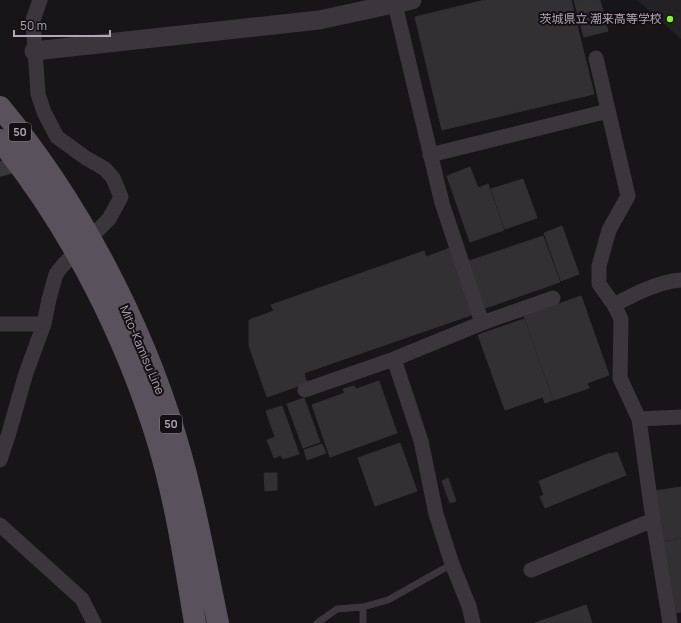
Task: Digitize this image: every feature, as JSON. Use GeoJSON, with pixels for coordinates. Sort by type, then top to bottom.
{"type":"FeatureCollection","features":[{"type":"Feature","properties":{"kind":"main road","name":"Mito-Kamisu Line"},"geometry":{"type":"LineString","coordinates":[[0,106],[19,163]]}},
{"type":"Feature","properties":{"kind":"main road","name":"Mito-Kamisu Line"},"geometry":{"type":"LineString","coordinates":[[0,140],[83,245],[107,269],[138,337],[157,382],[171,424],[189,489],[218,623]]}},
{"type":"Feature","properties":{"kind":"main road","name":"Mito-Kamisu Line"},"geometry":{"type":"LineString","coordinates":[[83,245],[96,290],[132,370],[158,445],[180,536],[195,623]]}},
{"type":"Feature","properties":{"kind":"street"},"geometry":{"type":"LineString","coordinates":[[0,460],[26,373],[44,324],[56,274],[109,219],[121,197],[113,178],[105,169],[86,158],[57,137],[44,112],[38,94],[34,51],[33,20],[40,0]]}},
{"type":"Feature","properties":{"kind":"street"},"geometry":{"type":"LineString","coordinates":[[34,51],[319,20],[404,2],[430,155],[442,203],[482,323]]}},
{"type":"Feature","properties":{"kind":"street"},"geometry":{"type":"LineString","coordinates":[[596,58],[628,196],[609,230],[599,266],[599,284],[614,305],[621,319],[620,378],[639,419],[653,520],[670,623]]}},
{"type":"Feature","properties":{"kind":"street"},"geometry":{"type":"LineString","coordinates":[[430,155],[608,111]]}},
{"type":"Feature","properties":{"kind":"street"},"geometry":{"type":"LineString","coordinates":[[614,305],[638,292],[669,281],[681,280]]}},
{"type":"Feature","properties":{"kind":"street"},"geometry":{"type":"LineString","coordinates":[[306,390],[394,359],[482,323],[553,298]]}},
{"type":"Feature","properties":{"kind":"street"},"geometry":{"type":"LineString","coordinates":[[0,324],[44,324]]}},
{"type":"Feature","properties":{"kind":"street"},"geometry":{"type":"LineString","coordinates":[[394,359],[420,442],[436,514],[452,564],[469,606],[473,623]]}},
{"type":"Feature","properties":{"kind":"street"},"geometry":{"type":"LineString","coordinates":[[639,419],[681,417]]}},
{"type":"Feature","properties":{"kind":"street"},"geometry":{"type":"LineString","coordinates":[[531,570],[653,520]]}},
{"type":"Feature","properties":{"kind":"street"},"geometry":{"type":"LineString","coordinates":[[0,524],[82,599],[94,623]]}},
{"type":"Feature","properties":{"kind":"lane"},"geometry":{"type":"LineString","coordinates":[[317,623],[337,608],[363,607],[388,600],[452,564]]}},
{"type":"Feature","properties":{"kind":"lane"},"geometry":{"type":"LineString","coordinates":[[363,607],[363,623]]}},
{"type":"Feature","properties":{"kind":"shaded area","name":"茨城県立 潮来高等学校"},"geometry":{"type":"Polygon","coordinates":[[[637,0],[681,0],[681,39],[637,0]]]}},
{"type":"Feature","properties":{"kind":"building"},"geometry":{"type":"Polygon","coordinates":[[[485,0],[571,0],[594,94],[442,130],[415,17],[485,0]]]}},
{"type":"Feature","properties":{"kind":"building"},"geometry":{"type":"Polygon","coordinates":[[[574,0],[600,0],[608,31],[584,37],[574,0]]]}},
{"type":"Feature","properties":{"kind":"building"},"geometry":{"type":"Polygon","coordinates":[[[470,167],[478,188],[488,184],[504,230],[470,242],[447,176],[470,167]]]}},
{"type":"Feature","properties":{"kind":"building"},"geometry":{"type":"Polygon","coordinates":[[[523,179],[537,218],[505,229],[491,189],[523,179]]]}},
{"type":"Feature","properties":{"kind":"building"},"geometry":{"type":"Polygon","coordinates":[[[562,226],[579,274],[561,281],[544,233],[562,226]]]}},
{"type":"Feature","properties":{"kind":"building"},"geometry":{"type":"Polygon","coordinates":[[[543,236],[560,282],[483,309],[466,262],[543,236]]]}},
{"type":"Feature","properties":{"kind":"building"},"geometry":{"type":"Polygon","coordinates":[[[450,248],[474,314],[304,373],[307,383],[267,397],[249,346],[249,320],[274,311],[271,305],[424,251],[426,257],[450,248]]]}},
{"type":"Feature","properties":{"kind":"building"},"geometry":{"type":"Polygon","coordinates":[[[581,296],[609,375],[587,383],[589,388],[554,400],[524,316],[581,296]]]}},
{"type":"Feature","properties":{"kind":"building"},"geometry":{"type":"Polygon","coordinates":[[[524,319],[553,400],[545,403],[543,397],[505,410],[478,335],[524,319]]]}},
{"type":"Feature","properties":{"kind":"building"},"geometry":{"type":"Polygon","coordinates":[[[379,381],[397,433],[330,457],[312,405],[345,393],[343,389],[354,386],[356,389],[379,381]]]}},
{"type":"Feature","properties":{"kind":"building"},"geometry":{"type":"Polygon","coordinates":[[[304,398],[320,442],[303,448],[287,404],[304,398]]]}},
{"type":"Feature","properties":{"kind":"building"},"geometry":{"type":"Polygon","coordinates":[[[282,406],[299,454],[283,459],[281,455],[274,458],[267,440],[275,437],[266,411],[282,406]]]}},
{"type":"Feature","properties":{"kind":"building"},"geometry":{"type":"Polygon","coordinates":[[[400,443],[417,491],[375,506],[358,458],[400,443]]]}},
{"type":"Feature","properties":{"kind":"building"},"geometry":{"type":"Polygon","coordinates":[[[322,444],[326,453],[307,460],[304,450],[322,444]]]}},
{"type":"Feature","properties":{"kind":"building"},"geometry":{"type":"Polygon","coordinates":[[[617,452],[626,475],[545,508],[540,497],[544,495],[539,481],[610,453],[617,452]]]}},
{"type":"Feature","properties":{"kind":"building"},"geometry":{"type":"Polygon","coordinates":[[[264,473],[277,473],[277,490],[265,491],[264,473]]]}},
{"type":"Feature","properties":{"kind":"building"},"geometry":{"type":"Polygon","coordinates":[[[448,478],[456,501],[450,503],[442,481],[448,478]]]}},
{"type":"Feature","properties":{"kind":"building"},"geometry":{"type":"Polygon","coordinates":[[[681,487],[681,538],[663,541],[655,491],[681,487]]]}},
{"type":"Feature","properties":{"kind":"building"},"geometry":{"type":"Polygon","coordinates":[[[681,539],[681,612],[676,613],[664,542],[681,539]]]}},
{"type":"Feature","properties":{"kind":"building"},"geometry":{"type":"Polygon","coordinates":[[[586,605],[592,623],[535,623],[586,605]]]}},
{"type":"Feature","properties":{"kind":"place","name":"茨城県立 潮来高等学校"},"geometry":{"type":"Point","coordinates":[670,19]}}]}
